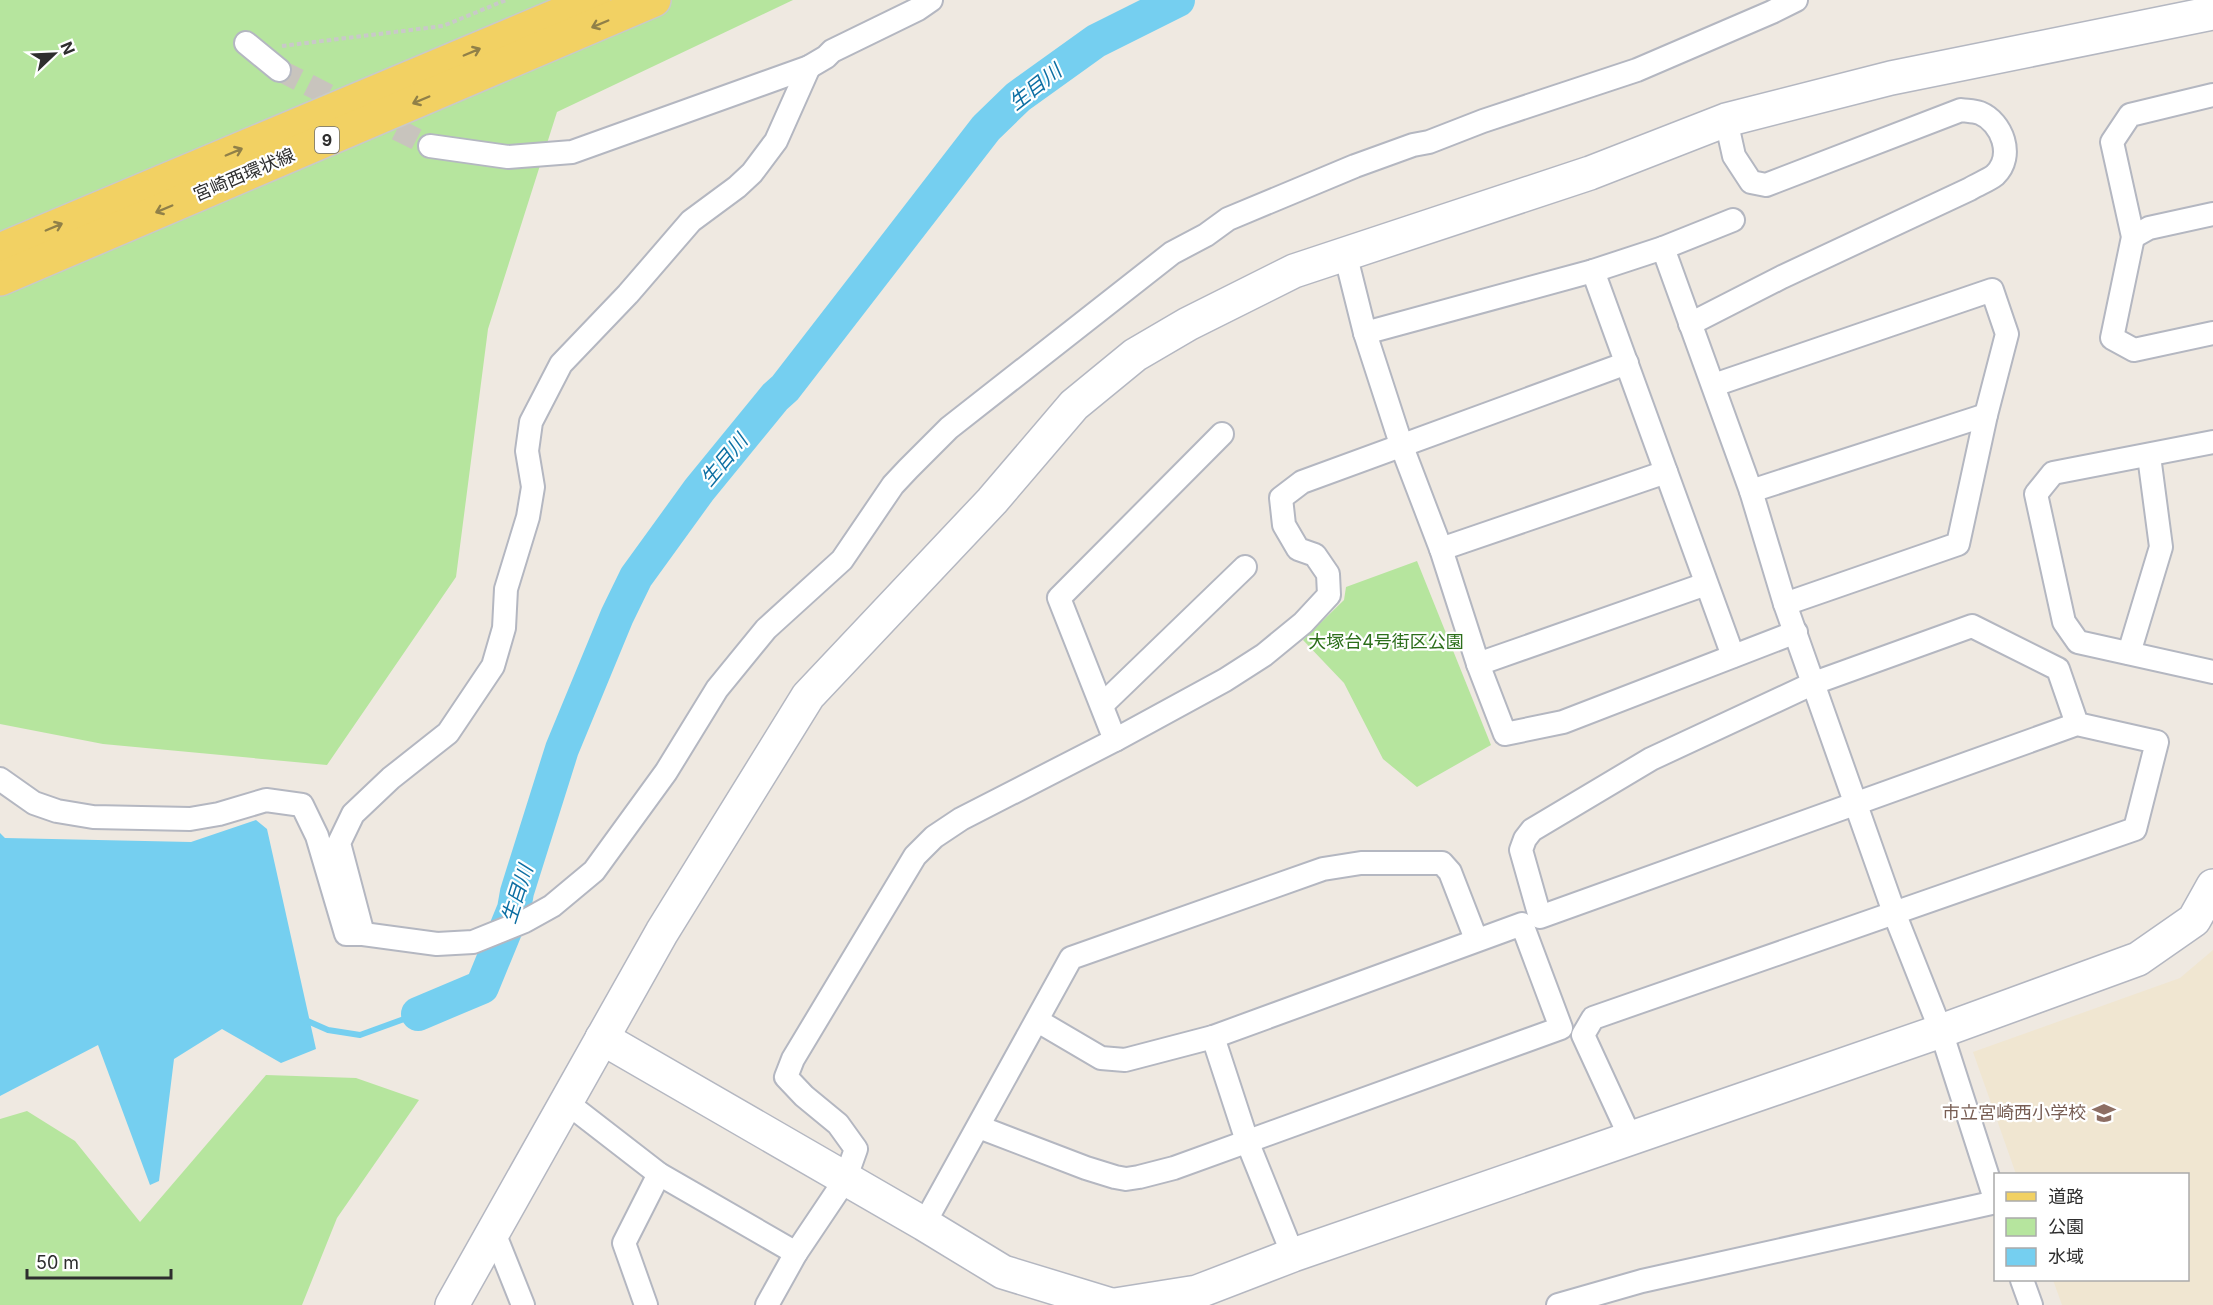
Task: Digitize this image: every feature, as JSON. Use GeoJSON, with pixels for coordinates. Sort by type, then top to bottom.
{"type":"FeatureCollection","features":[{"type":"Feature","properties":{"kind":"main road","name":"宮崎西環状線"},"geometry":{"type":"LineString","coordinates":[[0,250],[594,0]]}},
{"type":"Feature","properties":{"kind":"main road","name":"宮崎西環状線"},"geometry":{"type":"LineString","coordinates":[[0,279],[654,0]]}},
{"type":"Feature","properties":{"kind":"street"},"geometry":{"type":"LineString","coordinates":[[430,146],[508,157],[572,152],[809,66],[832,51],[918,9],[931,0]]}},
{"type":"Feature","properties":{"kind":"street"},"geometry":{"type":"LineString","coordinates":[[0,779],[34,803],[57,811],[93,817],[190,819],[219,814],[266,801],[302,805],[317,836],[345,934],[363,934],[437,944],[473,942],[525,921],[552,906],[594,871],[666,772],[717,689],[766,629],[842,560],[893,485],[908,469],[949,428],[1172,253],[1206,235],[1228,219],[1355,166],[1638,70],[1796,0]]}},
{"type":"Feature","properties":{"kind":"street"},"geometry":{"type":"LineString","coordinates":[[452,1305],[662,932],[808,696],[992,501],[1074,405],[1136,355],[1188,324],[1294,271],[1590,174],[1726,120],[1891,78],[2213,13]]}},
{"type":"Feature","properties":{"kind":"street"},"geometry":{"type":"LineString","coordinates":[[246,43],[279,69]]}},
{"type":"Feature","properties":{"kind":"street"},"geometry":{"type":"LineString","coordinates":[[363,934],[339,843],[353,814],[391,778],[448,733],[493,666],[504,628],[506,589],[528,517],[533,487],[527,451],[531,422],[561,364],[628,294],[691,221],[737,187],[752,173],[777,141],[809,66]]}},
{"type":"Feature","properties":{"kind":"street"},"geometry":{"type":"LineString","coordinates":[[2213,95],[2130,115],[2112,142],[2133,237],[2112,338],[2134,350],[2213,333]]}},
{"type":"Feature","properties":{"kind":"street"},"geometry":{"type":"LineString","coordinates":[[1690,324],[1971,189],[1995,174],[2004,158],[2004,140],[1997,125],[1979,113],[1961,110],[1766,185],[1750,182],[1734,156],[1726,120]]}},
{"type":"Feature","properties":{"kind":"street"},"geometry":{"type":"LineString","coordinates":[[2133,237],[2149,228],[2213,214]]}},
{"type":"Feature","properties":{"kind":"street"},"geometry":{"type":"LineString","coordinates":[[1365,333],[1593,271],[1663,248],[1733,220]]}},
{"type":"Feature","properties":{"kind":"street"},"geometry":{"type":"LineString","coordinates":[[1663,248],[1751,490],[1785,604],[1895,915],[1941,1031],[1994,1199]]}},
{"type":"Feature","properties":{"kind":"street"},"geometry":{"type":"LineString","coordinates":[[1345,253],[1365,333],[1402,447],[1441,549],[1478,664],[1505,734],[1563,722],[1796,632]]}},
{"type":"Feature","properties":{"kind":"street"},"geometry":{"type":"LineString","coordinates":[[1593,271],[1733,656]]}},
{"type":"Feature","properties":{"kind":"street"},"geometry":{"type":"LineString","coordinates":[[1714,385],[1992,290],[2007,334],[1986,415],[1958,544],[1785,604]]}},
{"type":"Feature","properties":{"kind":"street"},"geometry":{"type":"LineString","coordinates":[[767,1305],[796,1253],[845,1180],[856,1149],[838,1124],[804,1096],[786,1077],[793,1059],[915,856],[933,837],[961,819],[1115,740],[1225,680],[1264,655],[1304,623],[1329,595],[1328,574],[1315,555],[1298,549],[1284,525],[1281,498],[1302,482],[1627,363]]}},
{"type":"Feature","properties":{"kind":"street"},"geometry":{"type":"LineString","coordinates":[[1751,490],[1986,415]]}},
{"type":"Feature","properties":{"kind":"street"},"geometry":{"type":"LineString","coordinates":[[1115,740],[1059,598],[1222,434]]}},
{"type":"Feature","properties":{"kind":"street"},"geometry":{"type":"LineString","coordinates":[[2213,442],[2054,473],[2036,494],[2064,622],[2078,642],[2213,672]]}},
{"type":"Feature","properties":{"kind":"street"},"geometry":{"type":"LineString","coordinates":[[2129,652],[2161,547],[2149,456]]}},
{"type":"Feature","properties":{"kind":"street"},"geometry":{"type":"LineString","coordinates":[[1441,549],[1666,472]]}},
{"type":"Feature","properties":{"kind":"street"},"geometry":{"type":"LineString","coordinates":[[1102,705],[1245,567]]}},
{"type":"Feature","properties":{"kind":"street"},"geometry":{"type":"LineString","coordinates":[[1478,664],[1706,584]]}},
{"type":"Feature","properties":{"kind":"street"},"geometry":{"type":"LineString","coordinates":[[1631,1139],[1583,1035],[1593,1018],[1895,915],[2135,829],[2157,742],[2077,724],[1540,917],[1521,850],[1532,830],[1652,759],[1814,682],[1972,626],[2058,669],[2077,724]]}},
{"type":"Feature","properties":{"kind":"street"},"geometry":{"type":"LineString","coordinates":[[924,1224],[1071,958],[1323,870],[1361,863],[1442,863],[1450,872],[1476,939]]}},
{"type":"Feature","properties":{"kind":"street"},"geometry":{"type":"LineString","coordinates":[[602,1038],[1003,1272],[1113,1305],[1197,1292],[1293,1255],[1941,1031],[2138,959],[2194,920],[2213,886]]}},
{"type":"Feature","properties":{"kind":"street"},"geometry":{"type":"LineString","coordinates":[[979,1127],[1086,1168],[1126,1179],[1150,1175],[1561,1028],[1522,924],[1213,1037],[1125,1060],[1101,1058],[1038,1021]]}},
{"type":"Feature","properties":{"kind":"street"},"geometry":{"type":"LineString","coordinates":[[1213,1037],[1247,1141],[1293,1255]]}},
{"type":"Feature","properties":{"kind":"street"},"geometry":{"type":"LineString","coordinates":[[566,1102],[659,1174],[796,1253]]}},
{"type":"Feature","properties":{"kind":"street"},"geometry":{"type":"LineString","coordinates":[[646,1305],[624,1243],[659,1174]]}},
{"type":"Feature","properties":{"kind":"street"},"geometry":{"type":"LineString","coordinates":[[1558,1305],[1642,1281],[1994,1202]]}},
{"type":"Feature","properties":{"kind":"street"},"geometry":{"type":"LineString","coordinates":[[493,1230],[523,1305]]}},
{"type":"Feature","properties":{"kind":"street"},"geometry":{"type":"LineString","coordinates":[[2022,1281],[2031,1305]]}},
{"type":"Feature","properties":{"kind":"path"},"geometry":{"type":"LineString","coordinates":[[246,43],[269,47],[443,26],[506,0]]}},
{"type":"Feature","properties":{"kind":"shaded area","name":"市立宮崎西小学校"},"geometry":{"type":"Polygon","coordinates":[[[2213,950],[2213,1305],[2062,1305],[2053,1281],[2189,1281],[2189,1173],[2016,1173],[1973,1052],[2180,978],[2213,950]]]}},
{"type":"Feature","properties":{"kind":"green space"},"geometry":{"type":"Polygon","coordinates":[[[0,0],[793,0],[557,112],[488,329],[456,577],[327,765],[103,744],[0,724],[0,0]]]}},
{"type":"Feature","properties":{"kind":"green space","name":"大塚台4号街区公園"},"geometry":{"type":"Polygon","coordinates":[[[1417,561],[1491,745],[1417,787],[1383,759],[1344,683],[1303,640],[1344,600],[1346,587],[1417,561]]]}},
{"type":"Feature","properties":{"kind":"green space"},"geometry":{"type":"Polygon","coordinates":[[[266,1075],[356,1078],[419,1100],[337,1218],[302,1305],[0,1305],[0,1119],[27,1111],[75,1141],[140,1222],[266,1075]]]}},
{"type":"Feature","properties":{"kind":"water"},"geometry":{"type":"Polygon","coordinates":[[[256,820],[267,829],[316,1049],[281,1063],[222,1029],[174,1059],[159,1181],[150,1185],[98,1045],[0,1096],[0,833],[5,838],[191,842],[256,820]]]}},
{"type":"Feature","properties":{"kind":"waterway","name":"生目川"},"geometry":{"type":"LineString","coordinates":[[418,1014],[482,987],[514,909],[517,892],[562,749],[617,616],[636,577],[699,490],[775,397],[785,388],[986,128],[1018,97],[1096,41],[1178,0]]}},
{"type":"Feature","properties":{"kind":"waterway"},"geometry":{"type":"LineString","coordinates":[[303,1019],[328,1030],[360,1035],[418,1014]]}},
{"type":"Feature","properties":{"kind":"tunnel"},"geometry":{"type":"LineString","coordinates":[[279,70],[430,146]]}},
{"type":"Feature","properties":{"kind":"place","name":"市立宮崎西小学校"},"geometry":{"type":"Point","coordinates":[2104,1113]}}]}
